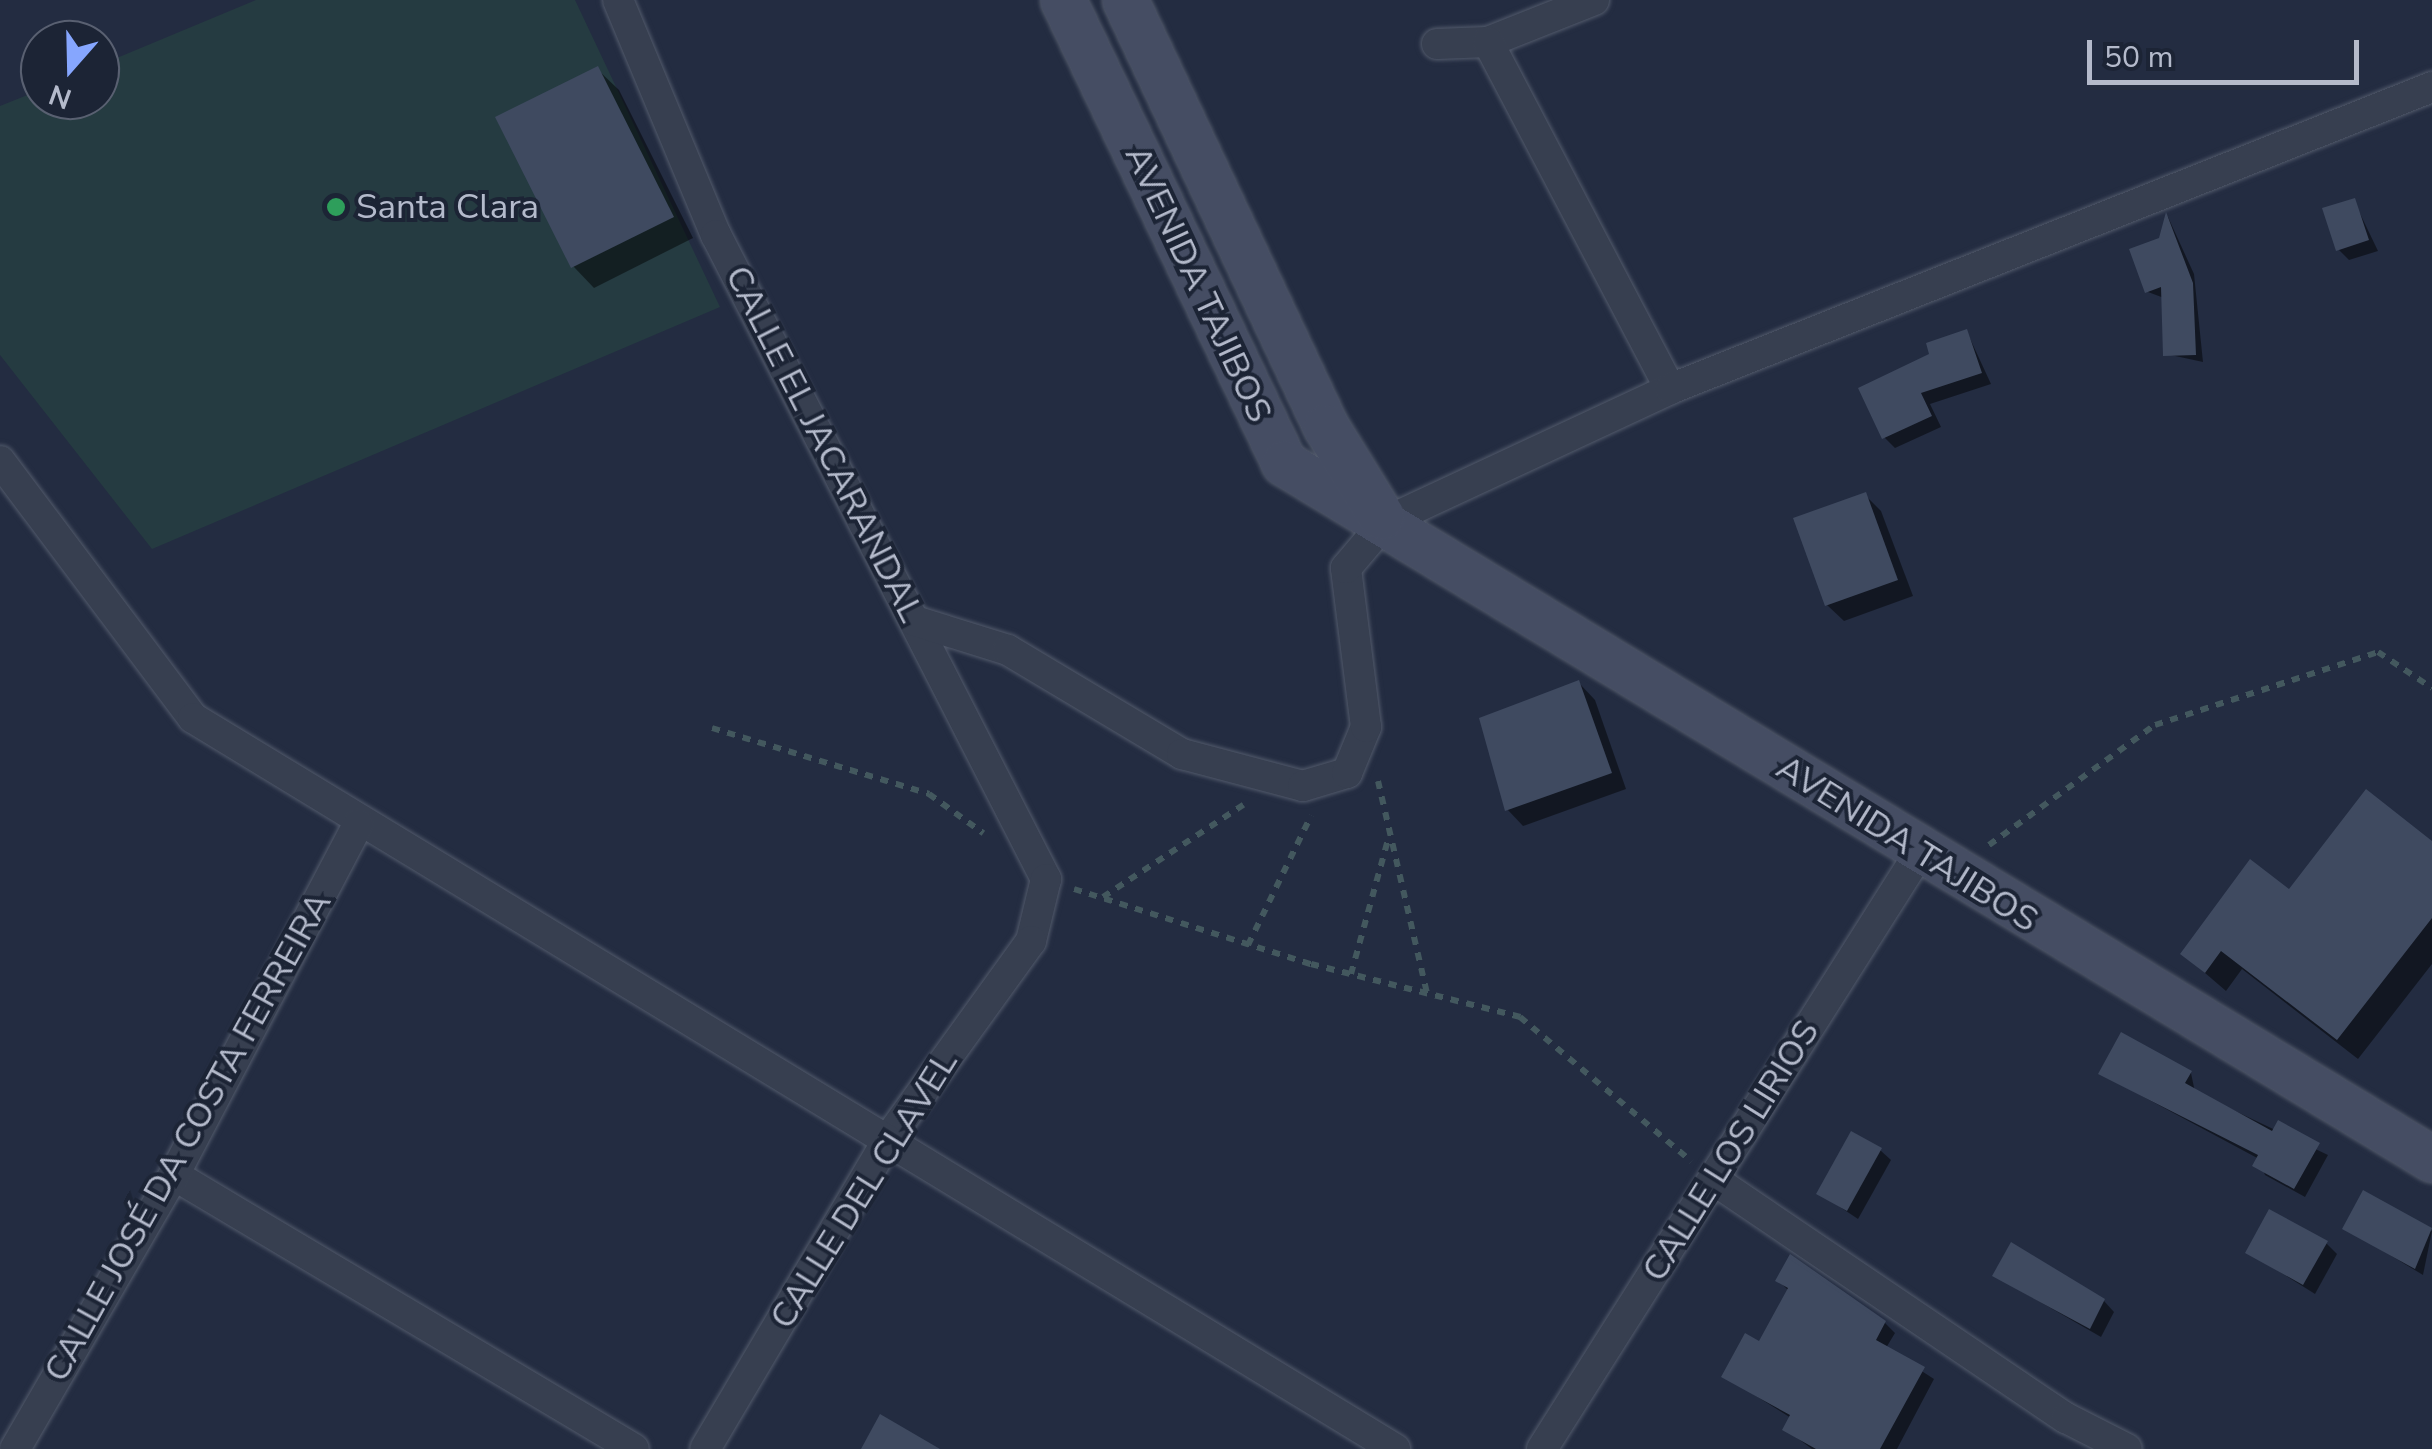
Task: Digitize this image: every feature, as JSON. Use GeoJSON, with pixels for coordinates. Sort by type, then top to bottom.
{"type":"FeatureCollection","features":[{"type":"Feature","properties":{"kind":"street","name":"CALLE EL JACARANDAL"},"geometry":{"type":"LineString","coordinates":[[618,0],[716,235],[1046,880]]}},
{"type":"Feature","properties":{"kind":"street","name":"AVENIDA TAJIBOS"},"geometry":{"type":"LineString","coordinates":[[1063,0],[1284,463],[1971,884],[2432,1160]]}},
{"type":"Feature","properties":{"kind":"street","name":"AVENIDA TAJIBOS"},"geometry":{"type":"LineString","coordinates":[[1126,0],[1326,427],[1385,522]]}},
{"type":"Feature","properties":{"kind":"street"},"geometry":{"type":"LineString","coordinates":[[1437,44],[1488,42],[1594,0]]}},
{"type":"Feature","properties":{"kind":"street"},"geometry":{"type":"LineString","coordinates":[[1488,42],[1670,389]]}},
{"type":"Feature","properties":{"kind":"street"},"geometry":{"type":"LineString","coordinates":[[915,621],[1008,650],[1182,754],[1281,780],[1329,778],[1346,773],[1366,727],[1346,568],[1385,522],[1670,389],[2432,87]]}},
{"type":"Feature","properties":{"kind":"street"},"geometry":{"type":"LineString","coordinates":[[0,461],[193,718],[358,824],[889,1138],[1395,1449]]}},
{"type":"Feature","properties":{"kind":"street","name":"CALLE JOSÉ DA COSTA FERREIRA"},"geometry":{"type":"LineString","coordinates":[[15,1449],[174,1175],[358,824]]}},
{"type":"Feature","properties":{"kind":"street","name":"CALLE LOS LIRIOS"},"geometry":{"type":"LineString","coordinates":[[1542,1449],[1920,852]]}},
{"type":"Feature","properties":{"kind":"street","name":"CALLE DEL CLAVEL"},"geometry":{"type":"LineString","coordinates":[[705,1449],[889,1138],[1031,941],[1046,880]]}},
{"type":"Feature","properties":{"kind":"street"},"geometry":{"type":"LineString","coordinates":[[174,1175],[634,1449]]}},
{"type":"Feature","properties":{"kind":"street"},"geometry":{"type":"LineString","coordinates":[[1714,1180],[2066,1418],[2127,1449]]}},
{"type":"Feature","properties":{"kind":"path"},"geometry":{"type":"LineString","coordinates":[[1971,884],[1987,846],[2155,725],[2378,652],[2432,688]]}},
{"type":"Feature","properties":{"kind":"path"},"geometry":{"type":"LineString","coordinates":[[1366,727],[1427,994]]}},
{"type":"Feature","properties":{"kind":"path"},"geometry":{"type":"LineString","coordinates":[[712,728],[929,794],[988,837]]}},
{"type":"Feature","properties":{"kind":"path"},"geometry":{"type":"LineString","coordinates":[[1248,945],[1329,778]]}},
{"type":"Feature","properties":{"kind":"path"},"geometry":{"type":"LineString","coordinates":[[1102,898],[1281,780]]}},
{"type":"Feature","properties":{"kind":"path"},"geometry":{"type":"LineString","coordinates":[[1351,974],[1390,831]]}},
{"type":"Feature","properties":{"kind":"path"},"geometry":{"type":"LineString","coordinates":[[1046,880],[1248,945],[1520,1017],[1714,1180]]}},
{"type":"Feature","properties":{"kind":"green space","name":"Santa Clara"},"geometry":{"type":"Polygon","coordinates":[[[256,0],[575,0],[720,307],[152,549],[0,355],[0,106],[20,98],[20,120],[120,120],[120,57],[256,0]]]}},
{"type":"Feature","properties":{"kind":"building"},"geometry":{"type":"Polygon","coordinates":[[[598,66],[674,217],[571,268],[495,117],[598,66]]]}},
{"type":"Feature","properties":{"kind":"building"},"geometry":{"type":"Polygon","coordinates":[[[2355,198],[2369,240],[2336,251],[2322,208],[2355,198]]]}},
{"type":"Feature","properties":{"kind":"building"},"geometry":{"type":"Polygon","coordinates":[[[2166,212],[2193,283],[2196,355],[2163,356],[2161,287],[2145,293],[2129,249],[2159,238],[2166,212]]]}},
{"type":"Feature","properties":{"kind":"building"},"geometry":{"type":"Polygon","coordinates":[[[1967,329],[1982,373],[1921,393],[1932,416],[1882,439],[1858,388],[1929,354],[1926,343],[1967,329]]]}},
{"type":"Feature","properties":{"kind":"building"},"geometry":{"type":"Polygon","coordinates":[[[1866,492],[1898,580],[1825,606],[1793,518],[1866,492]]]}},
{"type":"Feature","properties":{"kind":"building"},"geometry":{"type":"Polygon","coordinates":[[[1579,680],[1612,773],[1505,811],[1479,718],[1579,680]]]}},
{"type":"Feature","properties":{"kind":"building"},"geometry":{"type":"Polygon","coordinates":[[[2366,789],[2432,841],[2432,918],[2337,1040],[2221,951],[2205,973],[2180,954],[2250,859],[2289,889],[2366,789]]]}},
{"type":"Feature","properties":{"kind":"building"},"geometry":{"type":"Polygon","coordinates":[[[2121,1032],[2192,1071],[2185,1083],[2272,1131],[2278,1120],[2320,1143],[2294,1189],[2252,1166],[2258,1155],[2098,1074],[2121,1032]]]}},
{"type":"Feature","properties":{"kind":"building"},"geometry":{"type":"Polygon","coordinates":[[[1851,1131],[1882,1148],[1847,1211],[1816,1194],[1851,1131]]]}},
{"type":"Feature","properties":{"kind":"building"},"geometry":{"type":"Polygon","coordinates":[[[2363,1190],[2432,1228],[2415,1269],[2342,1229],[2363,1190]]]}},
{"type":"Feature","properties":{"kind":"building"},"geometry":{"type":"Polygon","coordinates":[[[2269,1209],[2328,1241],[2303,1285],[2245,1253],[2269,1209]]]}},
{"type":"Feature","properties":{"kind":"building"},"geometry":{"type":"Polygon","coordinates":[[[2011,1242],[2105,1299],[2090,1329],[1992,1276],[2011,1242]]]}},
{"type":"Feature","properties":{"kind":"building"},"geometry":{"type":"Polygon","coordinates":[[[1790,1254],[1886,1321],[1876,1340],[1925,1367],[1880,1449],[1816,1449],[1782,1430],[1790,1415],[1721,1377],[1745,1333],[1759,1341],[1788,1288],[1775,1281],[1790,1254]]]}},
{"type":"Feature","properties":{"kind":"building"},"geometry":{"type":"Polygon","coordinates":[[[880,1414],[940,1449],[861,1449],[880,1414]]]}},
{"type":"Feature","properties":{"kind":"place","name":"Santa Clara"},"geometry":{"type":"Point","coordinates":[336,207]}}]}
